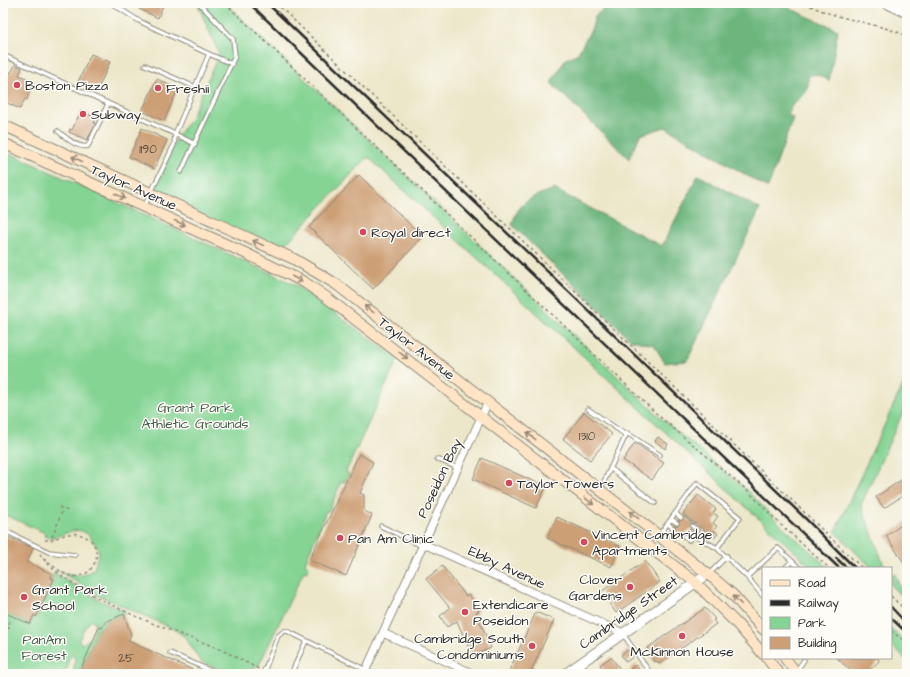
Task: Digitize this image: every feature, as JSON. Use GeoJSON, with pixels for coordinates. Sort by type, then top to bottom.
{"type":"FeatureCollection","features":[{"type":"Feature","properties":{"kind":"main road","name":"Taylor Avenue"},"geometry":{"type":"LineString","coordinates":[[3,126],[294,259],[325,277],[390,325],[659,535],[733,595],[762,624]]}},
{"type":"Feature","properties":{"kind":"main road","name":"Taylor Avenue"},"geometry":{"type":"LineString","coordinates":[[5,144],[245,253],[304,282],[350,314],[695,582],[738,625],[762,653]]}},
{"type":"Feature","properties":{"kind":"main road"},"geometry":{"type":"LineString","coordinates":[[768,659],[778,674]]}},
{"type":"Feature","properties":{"kind":"main road"},"geometry":{"type":"LineString","coordinates":[[786,659],[797,674]]}},
{"type":"Feature","properties":{"kind":"street"},"geometry":{"type":"LineString","coordinates":[[886,3],[907,13]]}},
{"type":"Feature","properties":{"kind":"street","name":"Poseidon Bay"},"geometry":{"type":"LineString","coordinates":[[365,672],[488,402]]}},
{"type":"Feature","properties":{"kind":"street","name":"Ebby Avenue"},"geometry":{"type":"LineString","coordinates":[[423,545],[623,633]]}},
{"type":"Feature","properties":{"kind":"street","name":"Cambridge Street"},"geometry":{"type":"LineString","coordinates":[[565,674],[577,670],[623,633],[708,574]]}},
{"type":"Feature","properties":{"kind":"street"},"geometry":{"type":"LineString","coordinates":[[383,633],[474,674]]}},
{"type":"Feature","properties":{"kind":"lane"},"geometry":{"type":"LineString","coordinates":[[111,3],[139,21],[232,64]]}},
{"type":"Feature","properties":{"kind":"lane"},"geometry":{"type":"LineString","coordinates":[[181,172],[235,56],[233,39],[199,3]]}},
{"type":"Feature","properties":{"kind":"lane"},"geometry":{"type":"LineString","coordinates":[[144,207],[174,145],[175,134],[209,54]]}},
{"type":"Feature","properties":{"kind":"lane"},"geometry":{"type":"LineString","coordinates":[[3,55],[195,144]]}},
{"type":"Feature","properties":{"kind":"lane"},"geometry":{"type":"LineString","coordinates":[[144,65],[195,87]]}},
{"type":"Feature","properties":{"kind":"lane"},"geometry":{"type":"LineString","coordinates":[[58,131],[68,139],[81,146],[88,146],[108,104]]}},
{"type":"Feature","properties":{"kind":"lane"},"geometry":{"type":"LineString","coordinates":[[588,409],[626,435],[627,433],[660,455]]}},
{"type":"Feature","properties":{"kind":"lane"},"geometry":{"type":"LineString","coordinates":[[600,489],[626,435]]}},
{"type":"Feature","properties":{"kind":"lane"},"geometry":{"type":"LineString","coordinates":[[437,459],[458,468]]}},
{"type":"Feature","properties":{"kind":"lane"},"geometry":{"type":"LineString","coordinates":[[610,468],[655,503]]}},
{"type":"Feature","properties":{"kind":"lane"},"geometry":{"type":"LineString","coordinates":[[659,535],[697,483],[740,518],[718,548]]}},
{"type":"Feature","properties":{"kind":"lane"},"geometry":{"type":"LineString","coordinates":[[675,513],[681,518]]}},
{"type":"Feature","properties":{"kind":"lane"},"geometry":{"type":"LineString","coordinates":[[672,519],[677,523]]}},
{"type":"Feature","properties":{"kind":"lane"},"geometry":{"type":"LineString","coordinates":[[668,524],[673,528]]}},
{"type":"Feature","properties":{"kind":"lane"},"geometry":{"type":"LineString","coordinates":[[381,526],[423,545]]}},
{"type":"Feature","properties":{"kind":"lane"},"geometry":{"type":"LineString","coordinates":[[684,536],[689,540],[693,536],[697,530],[692,526]]}},
{"type":"Feature","properties":{"kind":"lane"},"geometry":{"type":"LineString","coordinates":[[3,530],[35,546],[59,554],[74,555]]}},
{"type":"Feature","properties":{"kind":"lane"},"geometry":{"type":"LineString","coordinates":[[688,532],[718,548],[762,593]]}},
{"type":"Feature","properties":{"kind":"lane"},"geometry":{"type":"LineString","coordinates":[[747,577],[778,548],[798,567]]}},
{"type":"Feature","properties":{"kind":"lane"},"geometry":{"type":"LineString","coordinates":[[708,574],[727,556]]}},
{"type":"Feature","properties":{"kind":"lane"},"geometry":{"type":"LineString","coordinates":[[787,567],[792,561]]}},
{"type":"Feature","properties":{"kind":"lane"},"geometry":{"type":"LineString","coordinates":[[263,674],[278,636],[284,631],[287,631],[365,672]]}},
{"type":"Feature","properties":{"kind":"lane"},"geometry":{"type":"LineString","coordinates":[[623,633],[651,674]]}},
{"type":"Feature","properties":{"kind":"lane"},"geometry":{"type":"LineString","coordinates":[[291,674],[306,641]]}},
{"type":"Feature","properties":{"kind":"lane"},"geometry":{"type":"LineString","coordinates":[[170,653],[218,674]]}},
{"type":"Feature","properties":{"kind":"lane"},"geometry":{"type":"LineString","coordinates":[[800,674],[799,667],[804,660]]}},
{"type":"Feature","properties":{"kind":"path"},"geometry":{"type":"LineString","coordinates":[[225,3],[660,417],[748,491],[781,525],[828,567]]}},
{"type":"Feature","properties":{"kind":"path"},"geometry":{"type":"LineString","coordinates":[[276,3],[861,567]]}},
{"type":"Feature","properties":{"kind":"path"},"geometry":{"type":"LineString","coordinates":[[805,3],[834,16],[887,28],[907,36]]}},
{"type":"Feature","properties":{"kind":"path"},"geometry":{"type":"LineString","coordinates":[[59,507],[68,511]]}},
{"type":"Feature","properties":{"kind":"path"},"geometry":{"type":"LineString","coordinates":[[45,540],[51,540]]}},
{"type":"Feature","properties":{"kind":"path"},"geometry":{"type":"LineString","coordinates":[[35,546],[46,563],[56,572],[90,594],[182,636],[207,644],[259,669]]}},
{"type":"Feature","properties":{"kind":"path"},"geometry":{"type":"LineString","coordinates":[[892,597],[907,612]]}},
{"type":"Feature","properties":{"kind":"path"},"geometry":{"type":"LineString","coordinates":[[3,640],[10,625],[6,615]]}},
{"type":"Feature","properties":{"kind":"path"},"geometry":{"type":"LineString","coordinates":[[892,632],[907,643]]}},
{"type":"Feature","properties":{"kind":"green space"},"geometry":{"type":"Polygon","coordinates":[[[197,3],[225,3],[660,417],[748,491],[781,525],[828,567],[811,567],[368,157],[278,252],[151,194],[178,135],[190,120],[219,54],[197,3]]]}},
{"type":"Feature","properties":{"kind":"green space"},"geometry":{"type":"Polygon","coordinates":[[[611,3],[631,3],[635,6],[653,8],[656,3],[778,3],[838,30],[829,81],[818,75],[810,75],[808,77],[807,89],[789,110],[788,115],[793,118],[768,188],[665,127],[640,135],[629,159],[551,83],[565,60],[578,53],[592,28],[595,16],[611,3]]]}},
{"type":"Feature","properties":{"kind":"green space","name":"Grant Park Athletic Grounds"},"geometry":{"type":"Polygon","coordinates":[[[3,150],[296,285],[398,359],[346,472],[349,474],[344,483],[341,482],[329,511],[326,511],[305,563],[309,568],[307,572],[304,571],[259,665],[242,674],[228,674],[200,661],[185,637],[174,629],[97,595],[56,569],[66,574],[80,576],[94,569],[99,552],[92,540],[85,533],[72,531],[58,536],[44,536],[45,533],[3,514],[3,150]]]}},
{"type":"Feature","properties":{"kind":"green space"},"geometry":{"type":"Polygon","coordinates":[[[698,175],[760,209],[687,361],[665,363],[654,345],[631,340],[512,225],[518,210],[523,205],[534,197],[554,189],[662,246],[698,175]]]}},
{"type":"Feature","properties":{"kind":"green space"},"geometry":{"type":"Polygon","coordinates":[[[907,376],[907,403],[861,505],[885,567],[871,567],[835,532],[907,376]]]}},
{"type":"Feature","properties":{"kind":"green space","name":"PanAm Forest"},"geometry":{"type":"Polygon","coordinates":[[[54,573],[99,600],[125,611],[124,614],[105,622],[102,628],[99,627],[79,674],[73,674],[75,658],[71,654],[68,661],[68,668],[62,674],[3,674],[3,612],[30,624],[34,615],[37,616],[53,580],[51,578],[54,573]],[[92,620],[85,627],[79,640],[82,644],[88,640],[94,632],[94,621],[92,620]]]}},
{"type":"Feature","properties":{"kind":"green space"},"geometry":{"type":"Polygon","coordinates":[[[895,574],[902,593],[907,598],[907,601],[892,587],[892,575],[895,574]]]}},
{"type":"Feature","properties":{"kind":"green space"},"geometry":{"type":"Polygon","coordinates":[[[892,629],[907,643],[907,661],[892,646],[892,629]]]}},
{"type":"Feature","properties":{"kind":"building"},"geometry":{"type":"Polygon","coordinates":[[[133,3],[164,3],[158,18],[139,9],[140,6],[133,3]]]}},
{"type":"Feature","properties":{"kind":"building"},"geometry":{"type":"Polygon","coordinates":[[[91,54],[110,62],[97,91],[78,82],[91,54]]]}},
{"type":"Feature","properties":{"kind":"building","name":"Boston Pizza"},"geometry":{"type":"Polygon","coordinates":[[[15,65],[22,68],[19,75],[33,81],[27,100],[25,99],[20,109],[3,101],[3,81],[8,72],[11,73],[15,65]]]}},
{"type":"Feature","properties":{"kind":"building"},"geometry":{"type":"Polygon","coordinates":[[[157,79],[178,89],[164,121],[142,111],[157,79]]]}},
{"type":"Feature","properties":{"kind":"building"},"geometry":{"type":"Polygon","coordinates":[[[81,111],[96,118],[94,123],[96,124],[87,140],[69,132],[70,129],[72,130],[81,111]]]}},
{"type":"Feature","properties":{"kind":"building"},"geometry":{"type":"Polygon","coordinates":[[[142,128],[167,140],[154,169],[129,157],[142,128]]]}},
{"type":"Feature","properties":{"kind":"building"},"geometry":{"type":"Polygon","coordinates":[[[359,175],[423,237],[373,289],[309,227],[359,175]]]}},
{"type":"Feature","properties":{"kind":"building"},"geometry":{"type":"Polygon","coordinates":[[[584,412],[612,434],[590,460],[563,439],[584,412]]]}},
{"type":"Feature","properties":{"kind":"building"},"geometry":{"type":"Polygon","coordinates":[[[658,437],[668,444],[665,449],[655,441],[658,437]]]}},
{"type":"Feature","properties":{"kind":"building"},"geometry":{"type":"Polygon","coordinates":[[[635,443],[664,463],[652,480],[623,460],[635,443]]]}},
{"type":"Feature","properties":{"kind":"building","name":"Pan Am Clinic"},"geometry":{"type":"Polygon","coordinates":[[[359,454],[373,462],[360,493],[364,495],[364,511],[372,515],[346,576],[309,560],[359,454]]]}},
{"type":"Feature","properties":{"kind":"building","name":"Taylor Towers"},"geometry":{"type":"Polygon","coordinates":[[[482,458],[546,487],[536,508],[473,479],[482,458]]]}},
{"type":"Feature","properties":{"kind":"building"},"geometry":{"type":"Polygon","coordinates":[[[907,476],[907,493],[884,508],[876,497],[907,476]]]}},
{"type":"Feature","properties":{"kind":"building"},"geometry":{"type":"Polygon","coordinates":[[[698,495],[716,509],[713,513],[718,516],[713,523],[717,526],[714,530],[718,534],[714,538],[683,514],[698,495]]]}},
{"type":"Feature","properties":{"kind":"building"},"geometry":{"type":"Polygon","coordinates":[[[683,516],[694,524],[683,538],[672,530],[683,516]]]}},
{"type":"Feature","properties":{"kind":"building","name":"Vincent Cambridge Apartments"},"geometry":{"type":"Polygon","coordinates":[[[557,517],[620,546],[611,567],[547,538],[557,517]]]}},
{"type":"Feature","properties":{"kind":"building"},"geometry":{"type":"Polygon","coordinates":[[[907,521],[907,567],[886,536],[907,521]]]}},
{"type":"Feature","properties":{"kind":"building","name":"Grant Park School"},"geometry":{"type":"Polygon","coordinates":[[[3,535],[33,548],[27,562],[52,574],[51,578],[54,579],[36,617],[34,615],[30,624],[3,612],[3,535]]]}},
{"type":"Feature","properties":{"kind":"building","name":"Clover Gardens"},"geometry":{"type":"Polygon","coordinates":[[[645,561],[660,582],[616,613],[601,592],[645,561]]]}},
{"type":"Feature","properties":{"kind":"building","name":"Extendicare Poseidon"},"geometry":{"type":"Polygon","coordinates":[[[442,566],[466,596],[469,594],[479,611],[476,612],[491,648],[472,656],[457,621],[447,627],[440,616],[450,608],[426,579],[442,566]]]}},
{"type":"Feature","properties":{"kind":"building","name":"McKinnon House"},"geometry":{"type":"Polygon","coordinates":[[[705,608],[715,619],[713,620],[716,624],[659,664],[657,661],[654,662],[647,648],[705,608]]]}},
{"type":"Feature","properties":{"kind":"building","name":"Cambridge South Condominiums"},"geometry":{"type":"Polygon","coordinates":[[[536,612],[554,620],[530,674],[516,674],[509,671],[536,612]]]}},
{"type":"Feature","properties":{"kind":"building"},"geometry":{"type":"Polygon","coordinates":[[[124,614],[131,635],[128,641],[202,674],[79,674],[99,627],[102,628],[105,622],[124,614]]]}},
{"type":"Feature","properties":{"kind":"building"},"geometry":{"type":"Polygon","coordinates":[[[628,650],[633,657],[626,662],[621,655],[628,650]]]}},
{"type":"Feature","properties":{"kind":"building"},"geometry":{"type":"Polygon","coordinates":[[[611,657],[620,669],[614,674],[607,674],[600,665],[611,657]]]}},
{"type":"Feature","properties":{"kind":"building"},"geometry":{"type":"Polygon","coordinates":[[[838,659],[878,659],[879,661],[866,674],[854,674],[838,659]]]}},
{"type":"Feature","properties":{"kind":"building"},"geometry":{"type":"Polygon","coordinates":[[[636,665],[642,674],[632,674],[630,669],[636,665]]]}},
{"type":"Feature","properties":{"kind":"railway"},"geometry":{"type":"LineString","coordinates":[[249,3],[838,567]]}},
{"type":"Feature","properties":{"kind":"railway"},"geometry":{"type":"LineString","coordinates":[[267,3],[806,519],[854,567]]}},
{"type":"Feature","properties":{"kind":"railway"},"geometry":{"type":"LineString","coordinates":[[836,558],[846,567]]}},
{"type":"Feature","properties":{"kind":"railway"},"geometry":{"type":"LineString","coordinates":[[892,608],[907,624]]}},
{"type":"Feature","properties":{"kind":"railway"},"geometry":{"type":"LineString","coordinates":[[892,619],[907,633]]}},
{"type":"Feature","properties":{"kind":"place","name":"Boston Pizza"},"geometry":{"type":"Point","coordinates":[17,85]}},
{"type":"Feature","properties":{"kind":"place","name":"Freshii"},"geometry":{"type":"Point","coordinates":[158,88]}},
{"type":"Feature","properties":{"kind":"place","name":"Subway"},"geometry":{"type":"Point","coordinates":[83,114]}},
{"type":"Feature","properties":{"kind":"place","name":"Royal direct"},"geometry":{"type":"Point","coordinates":[363,232]}},
{"type":"Feature","properties":{"kind":"place","name":"Taylor Towers"},"geometry":{"type":"Point","coordinates":[509,483]}},
{"type":"Feature","properties":{"kind":"place","name":"Pan Am Clinic"},"geometry":{"type":"Point","coordinates":[340,538]}},
{"type":"Feature","properties":{"kind":"place","name":"Vincent Cambridge Apartments"},"geometry":{"type":"Point","coordinates":[584,542]}},
{"type":"Feature","properties":{"kind":"place","name":"Clover Gardens"},"geometry":{"type":"Point","coordinates":[630,587]}},
{"type":"Feature","properties":{"kind":"place","name":"Grant Park School"},"geometry":{"type":"Point","coordinates":[24,597]}},
{"type":"Feature","properties":{"kind":"place","name":"Extendicare Poseidon"},"geometry":{"type":"Point","coordinates":[465,612]}},
{"type":"Feature","properties":{"kind":"place","name":"McKinnon House"},"geometry":{"type":"Point","coordinates":[682,636]}},
{"type":"Feature","properties":{"kind":"place","name":"Cambridge South Condominiums"},"geometry":{"type":"Point","coordinates":[532,646]}}]}
